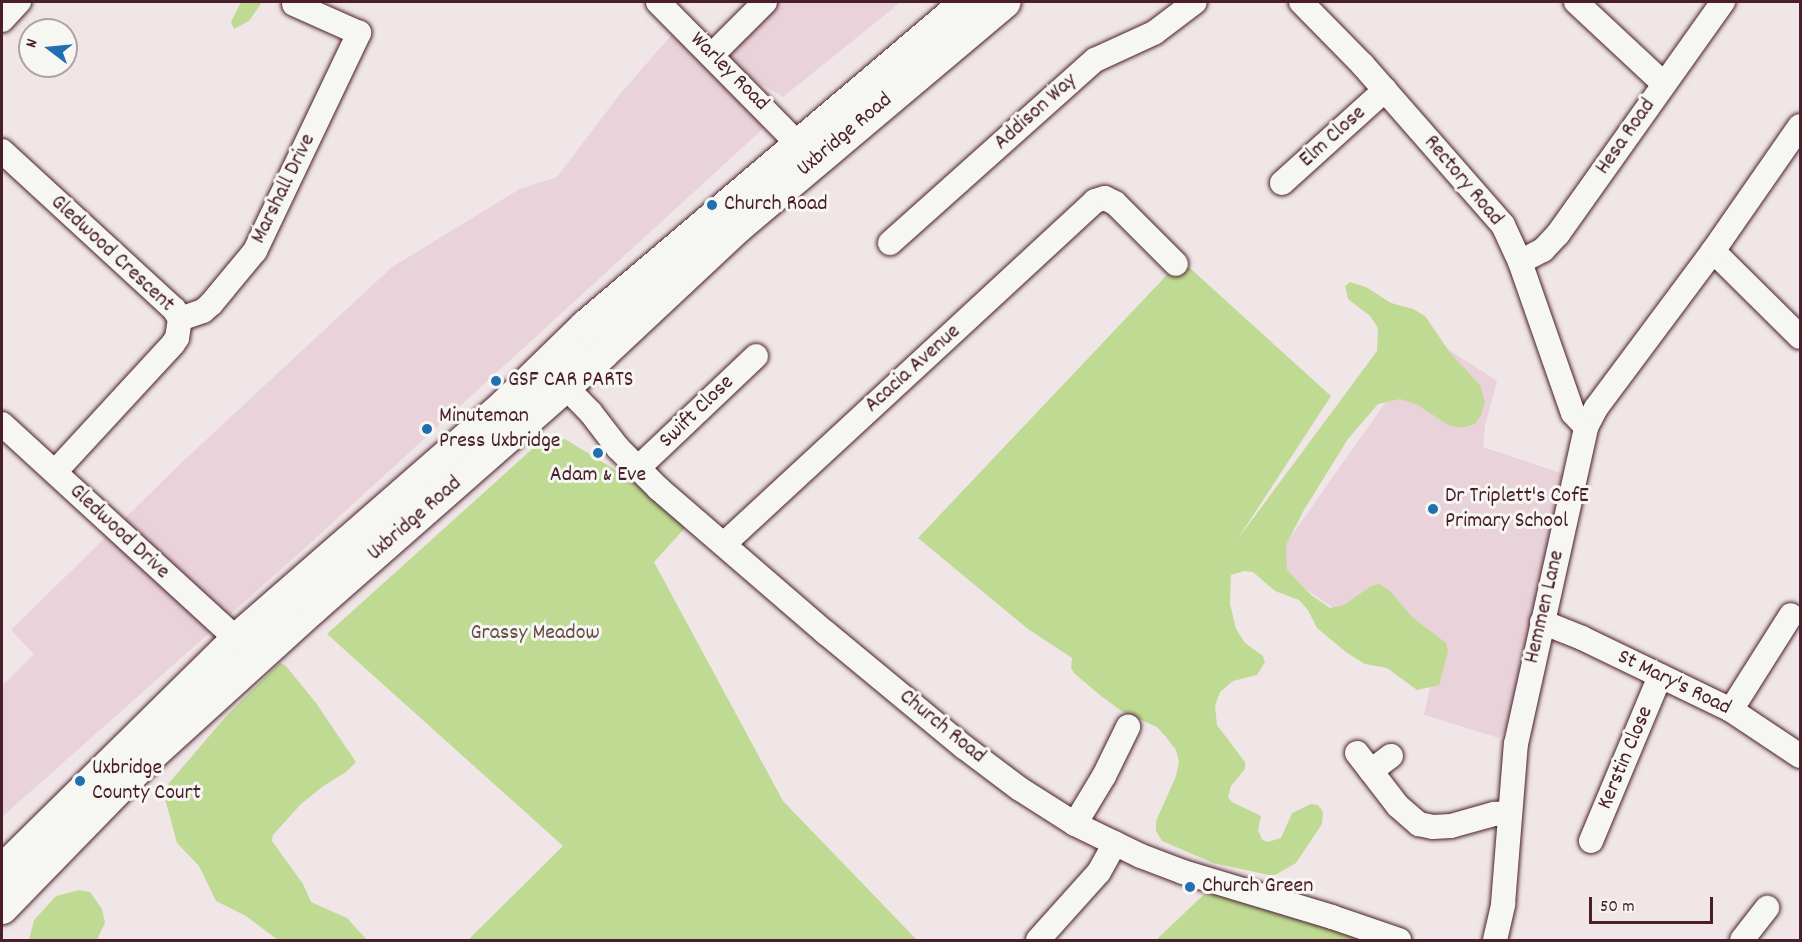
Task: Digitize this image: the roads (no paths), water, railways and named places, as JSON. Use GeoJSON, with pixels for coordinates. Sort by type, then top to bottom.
{"type":"FeatureCollection","features":[{"type":"Feature","properties":{"kind":"main road","name":"Uxbridge Road"},"geometry":{"type":"LineString","coordinates":[[555,376],[798,144],[967,2]]}},
{"type":"Feature","properties":{"kind":"main road","name":"Uxbridge Road"},"geometry":{"type":"LineString","coordinates":[[2,871],[247,650],[505,405],[555,376],[740,225],[1005,2]]}},
{"type":"Feature","properties":{"kind":"main road","name":"Uxbridge Road"},"geometry":{"type":"LineString","coordinates":[[2,908],[149,757],[247,650]]}},
{"type":"Feature","properties":{"kind":"street"},"geometry":{"type":"LineString","coordinates":[[2,20],[19,2]]}},
{"type":"Feature","properties":{"kind":"street","name":"Warley Road"},"geometry":{"type":"LineString","coordinates":[[658,2],[798,144]]}},
{"type":"Feature","properties":{"kind":"street"},"geometry":{"type":"LineString","coordinates":[[712,55],[765,2]]}},
{"type":"Feature","properties":{"kind":"street","name":"Addison Way"},"geometry":{"type":"LineString","coordinates":[[890,243],[1095,60],[1154,33],[1195,2]]}},
{"type":"Feature","properties":{"kind":"street","name":"Rectory Road"},"geometry":{"type":"LineString","coordinates":[[1300,2],[1384,90],[1495,213],[1520,262],[1573,413],[1586,427]]}},
{"type":"Feature","properties":{"kind":"street"},"geometry":{"type":"LineString","coordinates":[[1576,2],[1664,84]]}},
{"type":"Feature","properties":{"kind":"street","name":"Hesa Road"},"geometry":{"type":"LineString","coordinates":[[1520,262],[1543,250],[1558,234],[1723,2]]}},
{"type":"Feature","properties":{"kind":"street","name":"Marshall Drive"},"geometry":{"type":"LineString","coordinates":[[180,319],[203,311],[211,304],[255,251],[359,33],[294,4]]}},
{"type":"Feature","properties":{"kind":"street","name":"Elm Close"},"geometry":{"type":"LineString","coordinates":[[1282,183],[1384,90]]}},
{"type":"Feature","properties":{"kind":"street","name":"Hemmen Lane"},"geometry":{"type":"LineString","coordinates":[[1498,929],[1516,744],[1586,427],[1596,408],[1713,251],[1800,126]]}},
{"type":"Feature","properties":{"kind":"street","name":"Gledwood Crescent"},"geometry":{"type":"LineString","coordinates":[[2,151],[174,309],[180,319],[177,338],[173,344],[55,472]]}},
{"type":"Feature","properties":{"kind":"street","name":"Acacia Avenue"},"geometry":{"type":"LineString","coordinates":[[724,544],[1095,201],[1105,198],[1115,203],[1176,264]]}},
{"type":"Feature","properties":{"kind":"street"},"geometry":{"type":"LineString","coordinates":[[1713,251],[1800,337]]}},
{"type":"Feature","properties":{"kind":"street","name":"Swift Close"},"geometry":{"type":"LineString","coordinates":[[637,469],[756,356]]}},
{"type":"Feature","properties":{"kind":"street","name":"Church Road"},"geometry":{"type":"LineString","coordinates":[[555,376],[637,469],[964,747],[1020,789],[1075,824],[1183,872],[1399,940]]}},
{"type":"Feature","properties":{"kind":"street","name":"Gledwood Drive"},"geometry":{"type":"LineString","coordinates":[[2,424],[247,650]]}},
{"type":"Feature","properties":{"kind":"street"},"geometry":{"type":"LineString","coordinates":[[1731,710],[1791,615]]}},
{"type":"Feature","properties":{"kind":"street","name":"St Mary's Road"},"geometry":{"type":"LineString","coordinates":[[1542,622],[1582,638],[1731,710],[1800,756]]}},
{"type":"Feature","properties":{"kind":"street","name":"Kerstin Close"},"geometry":{"type":"LineString","coordinates":[[1591,841],[1660,676]]}},
{"type":"Feature","properties":{"kind":"street"},"geometry":{"type":"LineString","coordinates":[[1075,824],[1104,776],[1128,727]]}},
{"type":"Feature","properties":{"kind":"street"},"geometry":{"type":"LineString","coordinates":[[1391,756],[1364,762],[1405,814],[1428,826],[1451,826],[1494,814],[1510,813]]}},
{"type":"Feature","properties":{"kind":"street"},"geometry":{"type":"LineString","coordinates":[[1038,940],[1099,872],[1115,843]]}},
{"type":"Feature","properties":{"kind":"street"},"geometry":{"type":"LineString","coordinates":[[1742,940],[1767,908]]}},
{"type":"Feature","properties":{"kind":"place","name":"Church Road"},"geometry":{"type":"Point","coordinates":[712,205]}},
{"type":"Feature","properties":{"kind":"place","name":"GSF CAR PARTS"},"geometry":{"type":"Point","coordinates":[496,381]}},
{"type":"Feature","properties":{"kind":"place","name":"Minuteman Press Uxbridge"},"geometry":{"type":"Point","coordinates":[427,429]}},
{"type":"Feature","properties":{"kind":"place","name":"Adam & Eve"},"geometry":{"type":"Point","coordinates":[598,453]}},
{"type":"Feature","properties":{"kind":"place","name":"Dr Triplett's CofE Primary School"},"geometry":{"type":"Point","coordinates":[1433,509]}},
{"type":"Feature","properties":{"kind":"place","name":"Uxbridge County Court"},"geometry":{"type":"Point","coordinates":[80,781]}},
{"type":"Feature","properties":{"kind":"place","name":"Church Green"},"geometry":{"type":"Point","coordinates":[1190,887]}},
{"type":"Feature","properties":{"kind":"park label","name":"Grassy Meadow"},"geometry":{"type":"Point","coordinates":[535,634]}}]}
